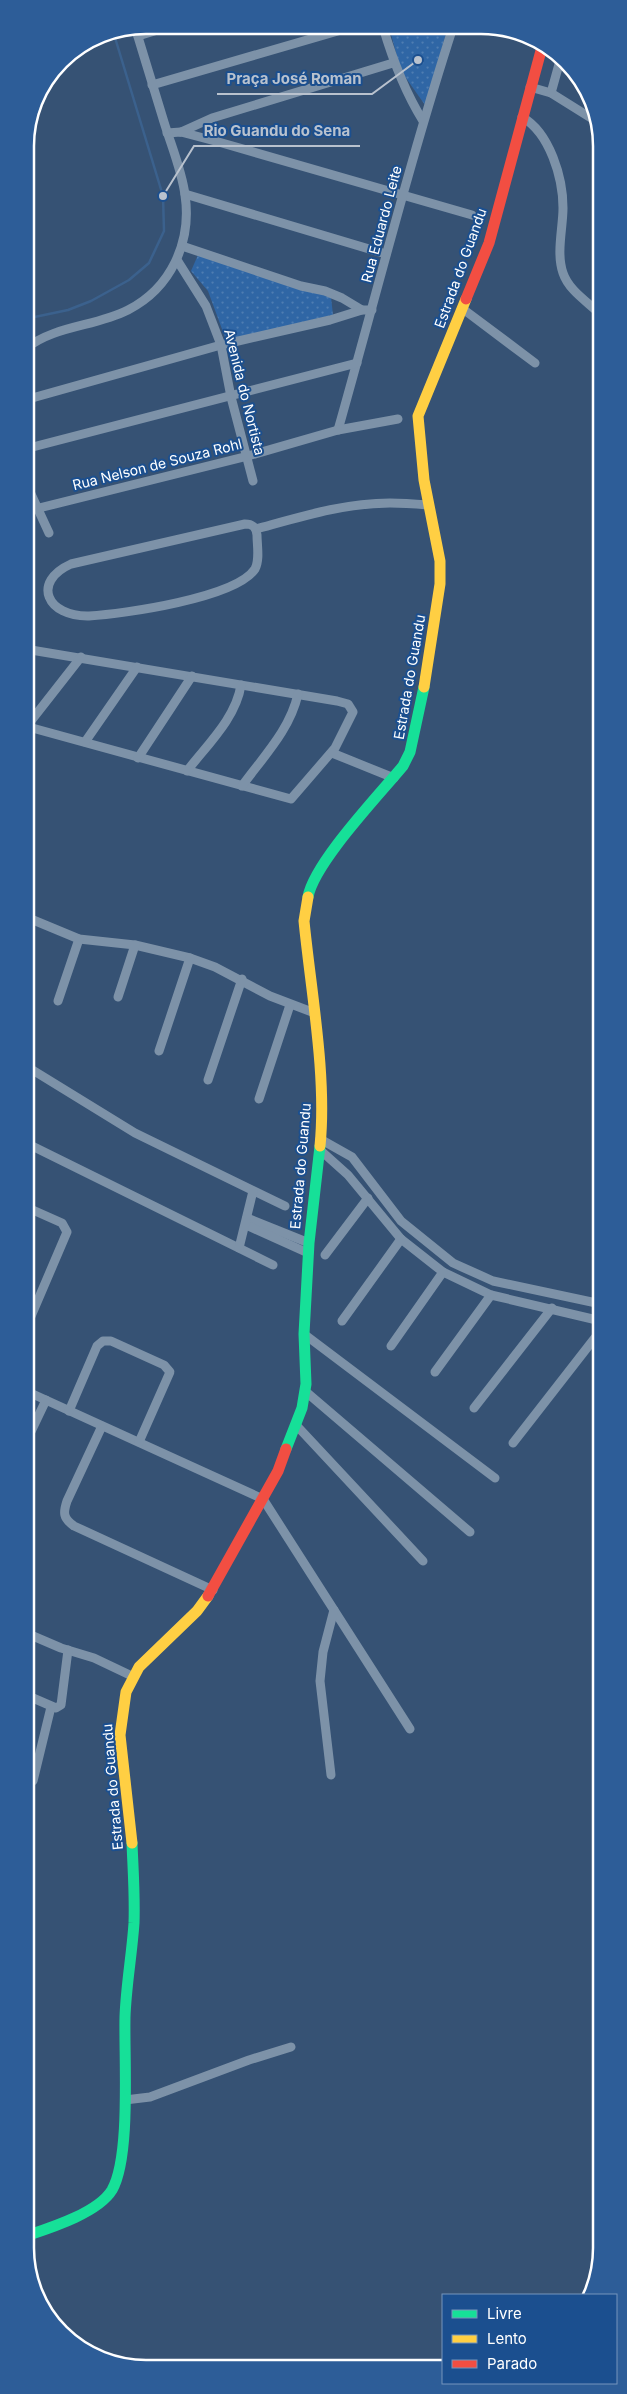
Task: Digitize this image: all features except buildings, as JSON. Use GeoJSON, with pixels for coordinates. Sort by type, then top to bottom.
{"type":"FeatureCollection","features":[{"type":"Feature","properties":{"kind":"street"},"geometry":{"type":"LineString","coordinates":[[152,85],[327,34]]}},
{"type":"Feature","properties":{"kind":"street"},"geometry":{"type":"LineString","coordinates":[[385,34],[393,63],[404,90],[423,120]]}},
{"type":"Feature","properties":{"kind":"street","name":"Rua Eduardo Leite"},"geometry":{"type":"LineString","coordinates":[[338,430],[357,363],[367,310],[404,196],[423,120],[451,34]]}},
{"type":"Feature","properties":{"kind":"street"},"geometry":{"type":"LineString","coordinates":[[34,343],[47,335],[127,310],[146,299],[164,280],[177,260],[182,246],[186,215],[185,194],[137,35]]}},
{"type":"Feature","properties":{"kind":"street","name":"Estrada do Guandu"},"geometry":{"type":"LineString","coordinates":[[34,2233],[80,2216],[114,2190],[122,2160],[125,2100],[124,2024],[132,1950],[134,1886],[130,1800],[120,1730],[126,1692],[134,1677],[154,1652],[197,1611],[212,1590],[263,1499],[297,1426],[305,1392],[304,1334],[309,1248],[320,1144],[321,1085],[304,921],[310,888],[321,866],[394,778],[403,766],[412,745],[430,657],[438,599],[440,561],[428,505],[418,433],[418,416],[463,310],[489,242],[541,51]]}},
{"type":"Feature","properties":{"kind":"street"},"geometry":{"type":"LineString","coordinates":[[181,132],[212,118],[393,63]]}},
{"type":"Feature","properties":{"kind":"street"},"geometry":{"type":"LineString","coordinates":[[551,92],[559,66]]}},
{"type":"Feature","properties":{"kind":"street"},"geometry":{"type":"LineString","coordinates":[[530,87],[551,92],[589,116]]}},
{"type":"Feature","properties":{"kind":"street"},"geometry":{"type":"LineString","coordinates":[[522,117],[538,130],[556,167],[563,205],[561,260],[563,273],[579,296],[593,308]]}},
{"type":"Feature","properties":{"kind":"street"},"geometry":{"type":"LineString","coordinates":[[167,133],[181,132],[472,215]]}},
{"type":"Feature","properties":{"kind":"street"},"geometry":{"type":"LineString","coordinates":[[185,194],[386,254]]}},
{"type":"Feature","properties":{"kind":"street"},"geometry":{"type":"LineString","coordinates":[[182,246],[311,287],[342,298],[367,310]]}},
{"type":"Feature","properties":{"kind":"street","name":"Avenida do Nortista"},"geometry":{"type":"LineString","coordinates":[[177,260],[206,306],[222,345],[232,397],[254,481]]}},
{"type":"Feature","properties":{"kind":"street"},"geometry":{"type":"LineString","coordinates":[[34,397],[222,345],[367,310]]}},
{"type":"Feature","properties":{"kind":"street"},"geometry":{"type":"LineString","coordinates":[[463,310],[535,363]]}},
{"type":"Feature","properties":{"kind":"street"},"geometry":{"type":"LineString","coordinates":[[34,447],[232,397],[357,363]]}},
{"type":"Feature","properties":{"kind":"street","name":"Rua Nelson de Souza Rohl"},"geometry":{"type":"LineString","coordinates":[[39,508],[248,456],[338,430],[398,419]]}},
{"type":"Feature","properties":{"kind":"street"},"geometry":{"type":"LineString","coordinates":[[34,498],[49,533]]}},
{"type":"Feature","properties":{"kind":"street"},"geometry":{"type":"LineString","coordinates":[[256,529],[322,511],[355,506],[390,503],[428,505]]}},
{"type":"Feature","properties":{"kind":"street"},"geometry":{"type":"LineString","coordinates":[[245,524],[253,525],[256,529],[258,559],[251,573],[235,584],[181,601],[136,612],[72,615],[57,609],[48,592],[49,582],[55,573],[71,564],[245,524]]}},
{"type":"Feature","properties":{"kind":"street"},"geometry":{"type":"LineString","coordinates":[[34,650],[337,701],[348,704],[353,712],[332,753],[294,798],[288,799],[34,728]]}},
{"type":"Feature","properties":{"kind":"street"},"geometry":{"type":"LineString","coordinates":[[34,716],[81,657]]}},
{"type":"Feature","properties":{"kind":"street"},"geometry":{"type":"LineString","coordinates":[[85,742],[137,666]]}},
{"type":"Feature","properties":{"kind":"street"},"geometry":{"type":"LineString","coordinates":[[138,758],[192,676]]}},
{"type":"Feature","properties":{"kind":"street"},"geometry":{"type":"LineString","coordinates":[[187,771],[230,715],[236,705],[241,685]]}},
{"type":"Feature","properties":{"kind":"street"},"geometry":{"type":"LineString","coordinates":[[242,786],[285,728],[294,710],[298,694]]}},
{"type":"Feature","properties":{"kind":"street"},"geometry":{"type":"LineString","coordinates":[[332,753],[394,778]]}},
{"type":"Feature","properties":{"kind":"street"},"geometry":{"type":"LineString","coordinates":[[34,920],[79,939],[135,945],[190,958],[242,980],[290,1005],[312,1012]]}},
{"type":"Feature","properties":{"kind":"street"},"geometry":{"type":"LineString","coordinates":[[58,1001],[79,939]]}},
{"type":"Feature","properties":{"kind":"street"},"geometry":{"type":"LineString","coordinates":[[118,997],[135,945]]}},
{"type":"Feature","properties":{"kind":"street"},"geometry":{"type":"LineString","coordinates":[[159,1051],[190,958]]}},
{"type":"Feature","properties":{"kind":"street"},"geometry":{"type":"LineString","coordinates":[[208,1080],[242,980]]}},
{"type":"Feature","properties":{"kind":"street"},"geometry":{"type":"LineString","coordinates":[[259,1099],[290,1005]]}},
{"type":"Feature","properties":{"kind":"street"},"geometry":{"type":"LineString","coordinates":[[34,1071],[135,1133],[285,1206]]}},
{"type":"Feature","properties":{"kind":"street"},"geometry":{"type":"LineString","coordinates":[[320,1144],[401,1239],[443,1272],[492,1295],[593,1319]]}},
{"type":"Feature","properties":{"kind":"street"},"geometry":{"type":"LineString","coordinates":[[320,1144],[352,1157],[401,1221],[453,1264],[493,1280],[593,1302]]}},
{"type":"Feature","properties":{"kind":"street"},"geometry":{"type":"LineString","coordinates":[[34,1146],[273,1265]]}},
{"type":"Feature","properties":{"kind":"street"},"geometry":{"type":"LineString","coordinates":[[239,1248],[253,1191]]}},
{"type":"Feature","properties":{"kind":"street"},"geometry":{"type":"LineString","coordinates":[[326,1255],[368,1198]]}},
{"type":"Feature","properties":{"kind":"street"},"geometry":{"type":"LineString","coordinates":[[34,1211],[62,1223],[68,1232],[34,1310]]}},
{"type":"Feature","properties":{"kind":"street"},"geometry":{"type":"LineString","coordinates":[[246,1222],[309,1248]]}},
{"type":"Feature","properties":{"kind":"street"},"geometry":{"type":"LineString","coordinates":[[342,1321],[401,1239]]}},
{"type":"Feature","properties":{"kind":"street"},"geometry":{"type":"LineString","coordinates":[[391,1346],[443,1272]]}},
{"type":"Feature","properties":{"kind":"street"},"geometry":{"type":"LineString","coordinates":[[435,1372],[492,1295]]}},
{"type":"Feature","properties":{"kind":"street"},"geometry":{"type":"LineString","coordinates":[[474,1408],[552,1308]]}},
{"type":"Feature","properties":{"kind":"street"},"geometry":{"type":"LineString","coordinates":[[304,1334],[495,1478]]}},
{"type":"Feature","properties":{"kind":"street"},"geometry":{"type":"LineString","coordinates":[[513,1443],[593,1340]]}},
{"type":"Feature","properties":{"kind":"street"},"geometry":{"type":"LineString","coordinates":[[69,1410],[97,1346],[103,1341],[111,1341],[169,1369],[169,1376],[139,1442]]}},
{"type":"Feature","properties":{"kind":"street"},"geometry":{"type":"LineString","coordinates":[[305,1392],[470,1532]]}},
{"type":"Feature","properties":{"kind":"street"},"geometry":{"type":"LineString","coordinates":[[34,1395],[263,1499],[410,1729]]}},
{"type":"Feature","properties":{"kind":"street"},"geometry":{"type":"LineString","coordinates":[[34,1425],[46,1400]]}},
{"type":"Feature","properties":{"kind":"street"},"geometry":{"type":"LineString","coordinates":[[102,1426],[67,1501],[64,1511],[66,1519],[74,1526],[212,1590]]}},
{"type":"Feature","properties":{"kind":"street"},"geometry":{"type":"LineString","coordinates":[[297,1426],[423,1561]]}},
{"type":"Feature","properties":{"kind":"street"},"geometry":{"type":"LineString","coordinates":[[331,1775],[320,1682],[323,1652],[334,1610]]}},
{"type":"Feature","properties":{"kind":"street"},"geometry":{"type":"LineString","coordinates":[[34,1636],[94,1658],[134,1677]]}},
{"type":"Feature","properties":{"kind":"street"},"geometry":{"type":"LineString","coordinates":[[34,1699],[51,1706],[59,1706],[63,1700],[68,1650]]}},
{"type":"Feature","properties":{"kind":"street"},"geometry":{"type":"LineString","coordinates":[[34,1773],[51,1706]]}},
{"type":"Feature","properties":{"kind":"street"},"geometry":{"type":"LineString","coordinates":[[125,2100],[150,2097],[249,2060],[291,2047]]}},
{"type":"Feature","properties":{"kind":"shaded area"},"geometry":{"type":"Polygon","coordinates":[[[391,34],[446,34],[425,105],[401,71],[391,34]]]}},
{"type":"Feature","properties":{"kind":"shaded area"},"geometry":{"type":"Polygon","coordinates":[[[198,255],[331,297],[333,315],[226,340],[208,291],[191,271],[198,255]]]}},
{"type":"Feature","properties":{"kind":"waterway"},"geometry":{"type":"LineString","coordinates":[[34,317],[68,310],[91,301],[129,280],[149,263],[164,231],[163,196],[115,38]]}},
{"type":"Feature","properties":{"kind":"traffic: fast"},"geometry":{"type":"LineString","coordinates":[[308,897],[322,866],[334,848],[403,766],[410,752],[424,687]]}},
{"type":"Feature","properties":{"kind":"traffic: fast"},"geometry":{"type":"LineString","coordinates":[[286,1449],[302,1408],[306,1384],[304,1334],[309,1243],[320,1146]]}},
{"type":"Feature","properties":{"kind":"traffic: fast"},"geometry":{"type":"LineString","coordinates":[[34,2233],[73,2219],[96,2206],[112,2190],[118,2175],[124,2132],[125,2017],[134,1923],[132,1843]]}},
{"type":"Feature","properties":{"kind":"traffic: slow"},"geometry":{"type":"LineString","coordinates":[[424,687],[440,584],[440,561],[424,480],[418,416],[466,299]]}},
{"type":"Feature","properties":{"kind":"traffic: slow"},"geometry":{"type":"LineString","coordinates":[[308,897],[304,921],[320,1063],[322,1119],[320,1146]]}},
{"type":"Feature","properties":{"kind":"traffic: slow"},"geometry":{"type":"LineString","coordinates":[[132,1843],[120,1735],[126,1692],[139,1667],[197,1611],[208,1596]]}},
{"type":"Feature","properties":{"kind":"traffic: jam"},"geometry":{"type":"LineString","coordinates":[[466,299],[489,243],[541,51]]}},
{"type":"Feature","properties":{"kind":"traffic: jam"},"geometry":{"type":"LineString","coordinates":[[208,1596],[278,1471],[286,1449]]}},
{"type":"Feature","properties":{"kind":"place","name":"Praça José Roman"},"geometry":{"type":"Point","coordinates":[418,60]}},
{"type":"Feature","properties":{"kind":"place","name":"Rio Guandu do Sena"},"geometry":{"type":"Point","coordinates":[163,196]}}]}
